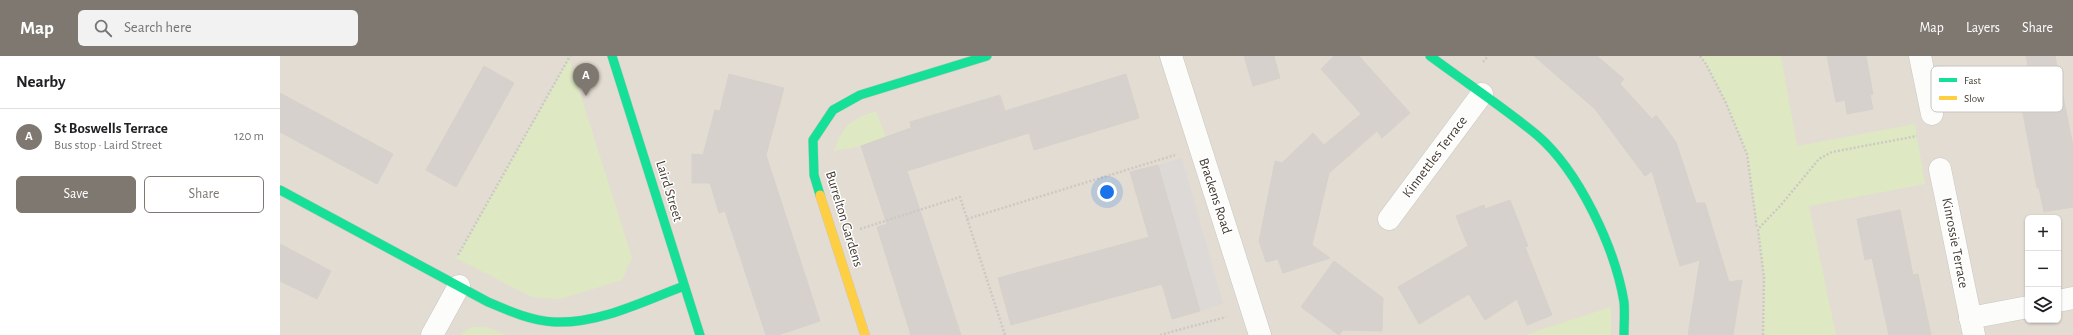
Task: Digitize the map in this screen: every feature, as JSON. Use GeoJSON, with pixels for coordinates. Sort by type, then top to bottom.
{"type":"FeatureCollection","features":[{"type":"Feature","properties":{"kind":"street","name":"Laird Street"},"geometry":{"type":"LineString","coordinates":[[612,56],[700,335]]}},
{"type":"Feature","properties":{"kind":"street","name":"Burrelton Gardens"},"geometry":{"type":"LineString","coordinates":[[865,335],[814,175],[813,140],[833,110],[860,95],[987,56]]}},
{"type":"Feature","properties":{"kind":"street","name":"Brackens Road"},"geometry":{"type":"LineString","coordinates":[[1171,56],[1260,335]]}},
{"type":"Feature","properties":{"kind":"street"},"geometry":{"type":"LineString","coordinates":[[1430,56],[1538,136],[1571,173],[1595,217],[1615,263],[1624,303],[1624,335]]}},
{"type":"Feature","properties":{"kind":"street"},"geometry":{"type":"LineString","coordinates":[[1920,56],[1931,109]]}},
{"type":"Feature","properties":{"kind":"street","name":"Kinnettles Terrace"},"geometry":{"type":"LineString","coordinates":[[1388,219],[1482,94]]}},
{"type":"Feature","properties":{"kind":"street","name":"Kinrossie Terrace"},"geometry":{"type":"LineString","coordinates":[[1940,169],[1972,326],[2025,308]]}},
{"type":"Feature","properties":{"kind":"street"},"geometry":{"type":"LineString","coordinates":[[280,190],[452,282],[519,315],[555,322],[590,318],[629,306],[684,286]]}},
{"type":"Feature","properties":{"kind":"street"},"geometry":{"type":"LineString","coordinates":[[432,335],[452,282]]}},
{"type":"Feature","properties":{"kind":"street"},"geometry":{"type":"LineString","coordinates":[[2061,300],[2073,298]]}},
{"type":"Feature","properties":{"kind":"path"},"geometry":{"type":"LineString","coordinates":[[452,282],[570,56]]}},
{"type":"Feature","properties":{"kind":"path"},"geometry":{"type":"LineString","coordinates":[[1700,56],[1706,64],[1726,103],[1747,154],[1764,278],[1763,335]]}},
{"type":"Feature","properties":{"kind":"path"},"geometry":{"type":"LineString","coordinates":[[1758,229],[1781,205],[1819,159],[1832,152],[1920,136]]}},
{"type":"Feature","properties":{"kind":"path"},"geometry":{"type":"LineString","coordinates":[[967,218],[1200,148]]}},
{"type":"Feature","properties":{"kind":"path"},"geometry":{"type":"LineString","coordinates":[[834,238],[960,197],[1005,335]]}},
{"type":"Feature","properties":{"kind":"path"},"geometry":{"type":"LineString","coordinates":[[1160,335],[1252,310]]}},
{"type":"Feature","properties":{"kind":"shaded area"},"geometry":{"type":"Polygon","coordinates":[[[280,56],[2073,56],[2073,335],[280,335],[280,56]]]}},
{"type":"Feature","properties":{"kind":"shaded area"},"geometry":{"type":"Polygon","coordinates":[[[1182,158],[1223,304],[1200,311],[1158,165],[1182,158]]]}},
{"type":"Feature","properties":{"kind":"green space"},"geometry":{"type":"Polygon","coordinates":[[[1700,56],[1781,56],[1797,146],[1915,124],[1925,184],[1809,206],[1836,335],[1763,335],[1764,278],[1747,154],[1726,103],[1706,64],[1700,56]]]}},
{"type":"Feature","properties":{"kind":"green space"},"geometry":{"type":"Polygon","coordinates":[[[569,58],[632,258],[622,280],[560,299],[532,297],[456,258],[569,58]]]}},
{"type":"Feature","properties":{"kind":"green space"},"geometry":{"type":"Polygon","coordinates":[[[876,111],[886,138],[861,146],[834,151],[844,129],[860,117],[876,111]]]}},
{"type":"Feature","properties":{"kind":"green space"},"geometry":{"type":"Polygon","coordinates":[[[1611,307],[1611,335],[1525,335],[1611,307]]]}},
{"type":"Feature","properties":{"kind":"green space"},"geometry":{"type":"Polygon","coordinates":[[[471,327],[485,327],[507,335],[460,335],[471,327]]]}},
{"type":"Feature","properties":{"kind":"building"},"geometry":{"type":"Polygon","coordinates":[[[1244,56],[1274,56],[1280,78],[1253,86],[1244,56]]]}},
{"type":"Feature","properties":{"kind":"building"},"geometry":{"type":"Polygon","coordinates":[[[1334,56],[1359,56],[1410,113],[1382,138],[1377,131],[1329,173],[1312,245],[1330,258],[1283,273],[1278,259],[1266,262],[1259,241],[1275,161],[1282,163],[1313,133],[1324,145],[1361,114],[1321,69],[1334,56]]]}},
{"type":"Feature","properties":{"kind":"building"},"geometry":{"type":"Polygon","coordinates":[[[1534,56],[1597,56],[1624,79],[1620,84],[1652,119],[1656,115],[1676,142],[1696,203],[1705,203],[1729,282],[1742,280],[1733,335],[1688,335],[1700,260],[1680,266],[1652,171],[1645,176],[1595,109],[1534,56]]]}},
{"type":"Feature","properties":{"kind":"building"},"geometry":{"type":"Polygon","coordinates":[[[1827,56],[1866,56],[1873,94],[1870,95],[1873,109],[1847,114],[1845,100],[1836,102],[1827,56]]]}},
{"type":"Feature","properties":{"kind":"building"},"geometry":{"type":"Polygon","coordinates":[[[2026,56],[2055,56],[2057,66],[2028,66],[2026,56]]]}},
{"type":"Feature","properties":{"kind":"building"},"geometry":{"type":"Polygon","coordinates":[[[484,66],[514,83],[456,187],[426,170],[484,66]]]}},
{"type":"Feature","properties":{"kind":"building"},"geometry":{"type":"Polygon","coordinates":[[[729,74],[784,88],[766,155],[820,321],[778,335],[766,335],[725,211],[719,213],[710,183],[692,183],[692,154],[703,155],[715,110],[720,111],[729,74]]]}},
{"type":"Feature","properties":{"kind":"building"},"geometry":{"type":"Polygon","coordinates":[[[1126,74],[1139,118],[1034,150],[1029,133],[907,171],[961,335],[911,335],[877,227],[887,224],[861,146],[911,128],[910,122],[1000,95],[1005,111],[1126,74]]]}},
{"type":"Feature","properties":{"kind":"building"},"geometry":{"type":"Polygon","coordinates":[[[280,93],[393,154],[377,184],[280,132],[280,93]]]}},
{"type":"Feature","properties":{"kind":"building"},"geometry":{"type":"Polygon","coordinates":[[[2063,96],[2073,146],[2073,207],[2044,212],[2039,188],[2037,188],[2023,112],[2063,112],[2063,96]]]}},
{"type":"Feature","properties":{"kind":"building"},"geometry":{"type":"Polygon","coordinates":[[[1158,165],[1200,311],[1172,319],[1162,284],[1011,325],[998,278],[1149,237],[1130,172],[1158,165]]]}},
{"type":"Feature","properties":{"kind":"building"},"geometry":{"type":"Polygon","coordinates":[[[1510,200],[1528,246],[1525,247],[1552,315],[1527,325],[1517,299],[1485,320],[1469,294],[1419,324],[1398,287],[1468,246],[1456,216],[1484,205],[1485,209],[1510,200]]]}},
{"type":"Feature","properties":{"kind":"building"},"geometry":{"type":"Polygon","coordinates":[[[1900,210],[1913,275],[1918,274],[1931,335],[1889,335],[1872,258],[1865,260],[1857,219],[1900,210]]]}},
{"type":"Feature","properties":{"kind":"building"},"geometry":{"type":"Polygon","coordinates":[[[280,244],[331,271],[317,299],[280,281],[280,244]]]}},
{"type":"Feature","properties":{"kind":"building"},"geometry":{"type":"Polygon","coordinates":[[[1334,261],[1383,298],[1382,331],[1343,330],[1339,335],[1301,307],[1334,261]]]}},
{"type":"Feature","properties":{"kind":"traffic: fast"},"geometry":{"type":"LineString","coordinates":[[612,56],[700,335]]}},
{"type":"Feature","properties":{"kind":"traffic: fast"},"geometry":{"type":"LineString","coordinates":[[820,195],[814,175],[813,140],[833,110],[860,95],[987,56]]}},
{"type":"Feature","properties":{"kind":"traffic: fast"},"geometry":{"type":"LineString","coordinates":[[1430,56],[1537,135],[1552,150],[1581,189],[1604,235],[1613,258],[1624,302],[1624,335]]}},
{"type":"Feature","properties":{"kind":"traffic: fast"},"geometry":{"type":"LineString","coordinates":[[280,190],[488,302],[529,318],[555,322],[572,322],[588,319],[637,305],[684,286]]}},
{"type":"Feature","properties":{"kind":"traffic: slow"},"geometry":{"type":"LineString","coordinates":[[820,195],[865,335]]}},
{"type":"Feature","properties":{"kind":"place","name":"St Boswells Terrace"},"geometry":{"type":"Point","coordinates":[586,96]}}]}
